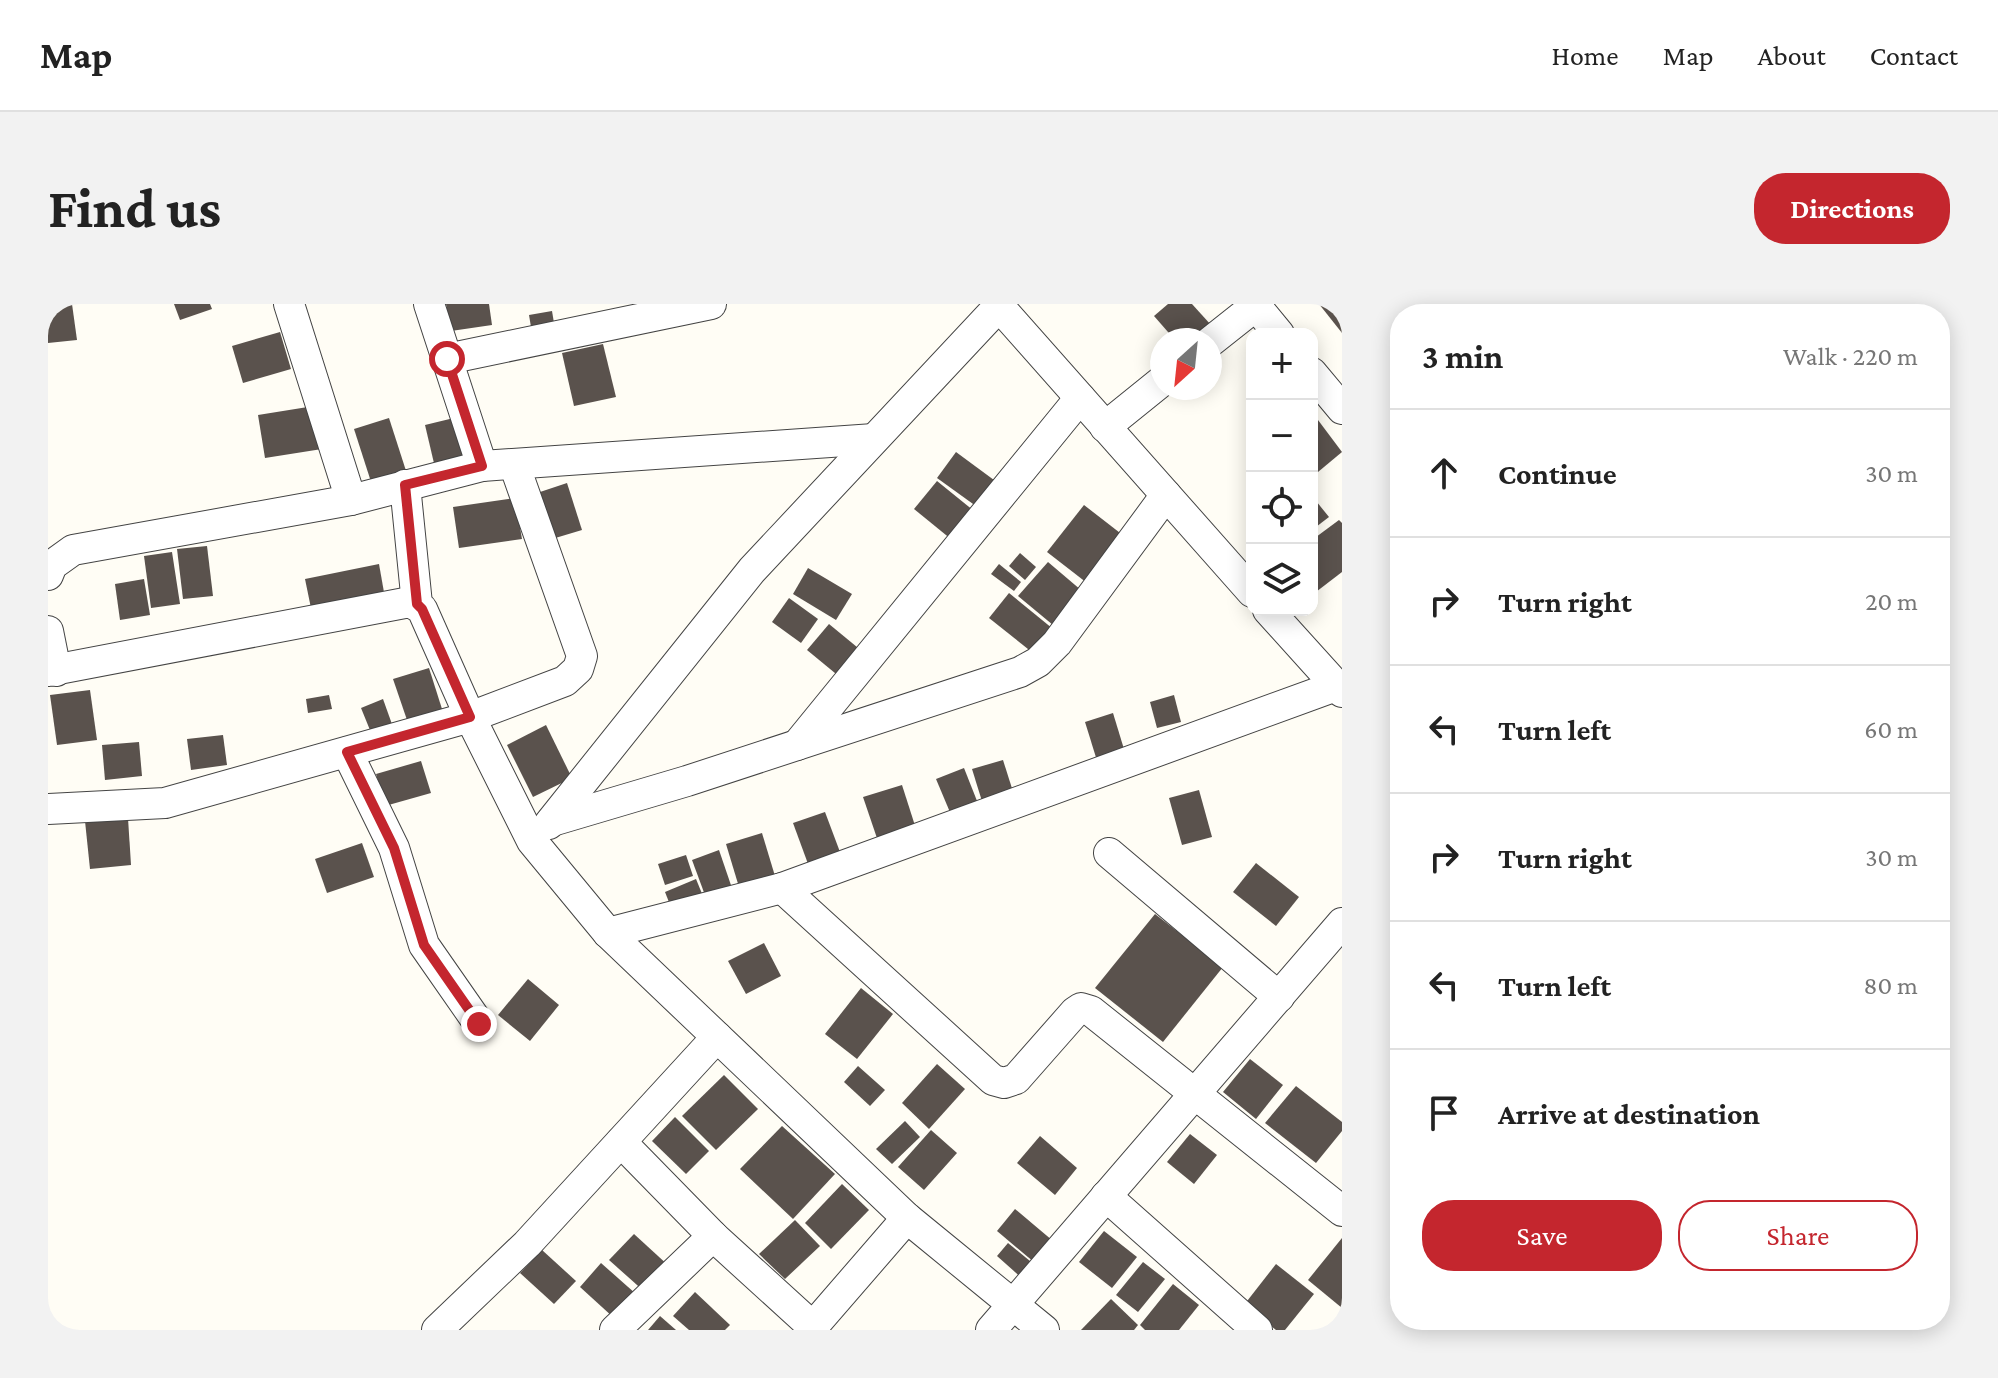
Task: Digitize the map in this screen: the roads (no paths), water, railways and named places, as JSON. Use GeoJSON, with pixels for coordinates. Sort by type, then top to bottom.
{"type":"FeatureCollection","features":[{"type":"Feature","properties":{"kind":"street"},"geometry":{"type":"LineString","coordinates":[[289,304],[351,500]]}},
{"type":"Feature","properties":{"kind":"street"},"geometry":{"type":"LineString","coordinates":[[429,304],[482,466]]}},
{"type":"Feature","properties":{"kind":"street"},"geometry":{"type":"LineString","coordinates":[[447,359],[711,304]]}},
{"type":"Feature","properties":{"kind":"street"},"geometry":{"type":"LineString","coordinates":[[542,831],[752,570],[999,305],[1246,585]]}},
{"type":"Feature","properties":{"kind":"street"},"geometry":{"type":"LineString","coordinates":[[1222,333],[1257,305],[1274,328]]}},
{"type":"Feature","properties":{"kind":"street"},"geometry":{"type":"LineString","coordinates":[[1318,380],[1342,409]]}},
{"type":"Feature","properties":{"kind":"street"},"geometry":{"type":"LineString","coordinates":[[1105,427],[1150,391]]}},
{"type":"Feature","properties":{"kind":"street"},"geometry":{"type":"LineString","coordinates":[[797,745],[1080,398]]}},
{"type":"Feature","properties":{"kind":"street"},"geometry":{"type":"LineString","coordinates":[[49,564],[73,550],[351,500],[482,466],[874,439]]}},
{"type":"Feature","properties":{"kind":"street"},"geometry":{"type":"LineString","coordinates":[[48,809],[165,803],[470,717],[565,681],[578,669],[582,656],[514,464]]}},
{"type":"Feature","properties":{"kind":"street"},"geometry":{"type":"LineString","coordinates":[[405,485],[417,604]]}},
{"type":"Feature","properties":{"kind":"street"},"geometry":{"type":"LineString","coordinates":[[542,831],[1020,672],[1038,662],[1057,643],[1166,495]]}},
{"type":"Feature","properties":{"kind":"street"},"geometry":{"type":"LineString","coordinates":[[48,631],[52,671],[410,602],[417,604],[422,609],[470,717],[608,933],[907,1218],[1044,1330]]}},
{"type":"Feature","properties":{"kind":"street"},"geometry":{"type":"LineString","coordinates":[[608,933],[782,888],[1339,689],[1273,616]]}},
{"type":"Feature","properties":{"kind":"street"},"geometry":{"type":"LineString","coordinates":[[347,752],[394,848],[424,945],[479,1024]]}},
{"type":"Feature","properties":{"kind":"street"},"geometry":{"type":"LineString","coordinates":[[1109,853],[1279,997]]}},
{"type":"Feature","properties":{"kind":"street"},"geometry":{"type":"LineString","coordinates":[[782,888],[993,1080],[1004,1083],[1016,1079],[1075,1012],[1081,1008],[1091,1011],[1342,1211]]}},
{"type":"Feature","properties":{"kind":"street"},"geometry":{"type":"LineString","coordinates":[[991,1330],[1342,923]]}},
{"type":"Feature","properties":{"kind":"street"},"geometry":{"type":"LineString","coordinates":[[437,1330],[527,1244],[717,1037]]}},
{"type":"Feature","properties":{"kind":"street"},"geometry":{"type":"LineString","coordinates":[[621,1142],[713,1236],[812,1328],[907,1218]]}},
{"type":"Feature","properties":{"kind":"street"},"geometry":{"type":"LineString","coordinates":[[1106,1196],[1257,1330]]}},
{"type":"Feature","properties":{"kind":"street"},"geometry":{"type":"LineString","coordinates":[[615,1330],[713,1236]]}}]}
